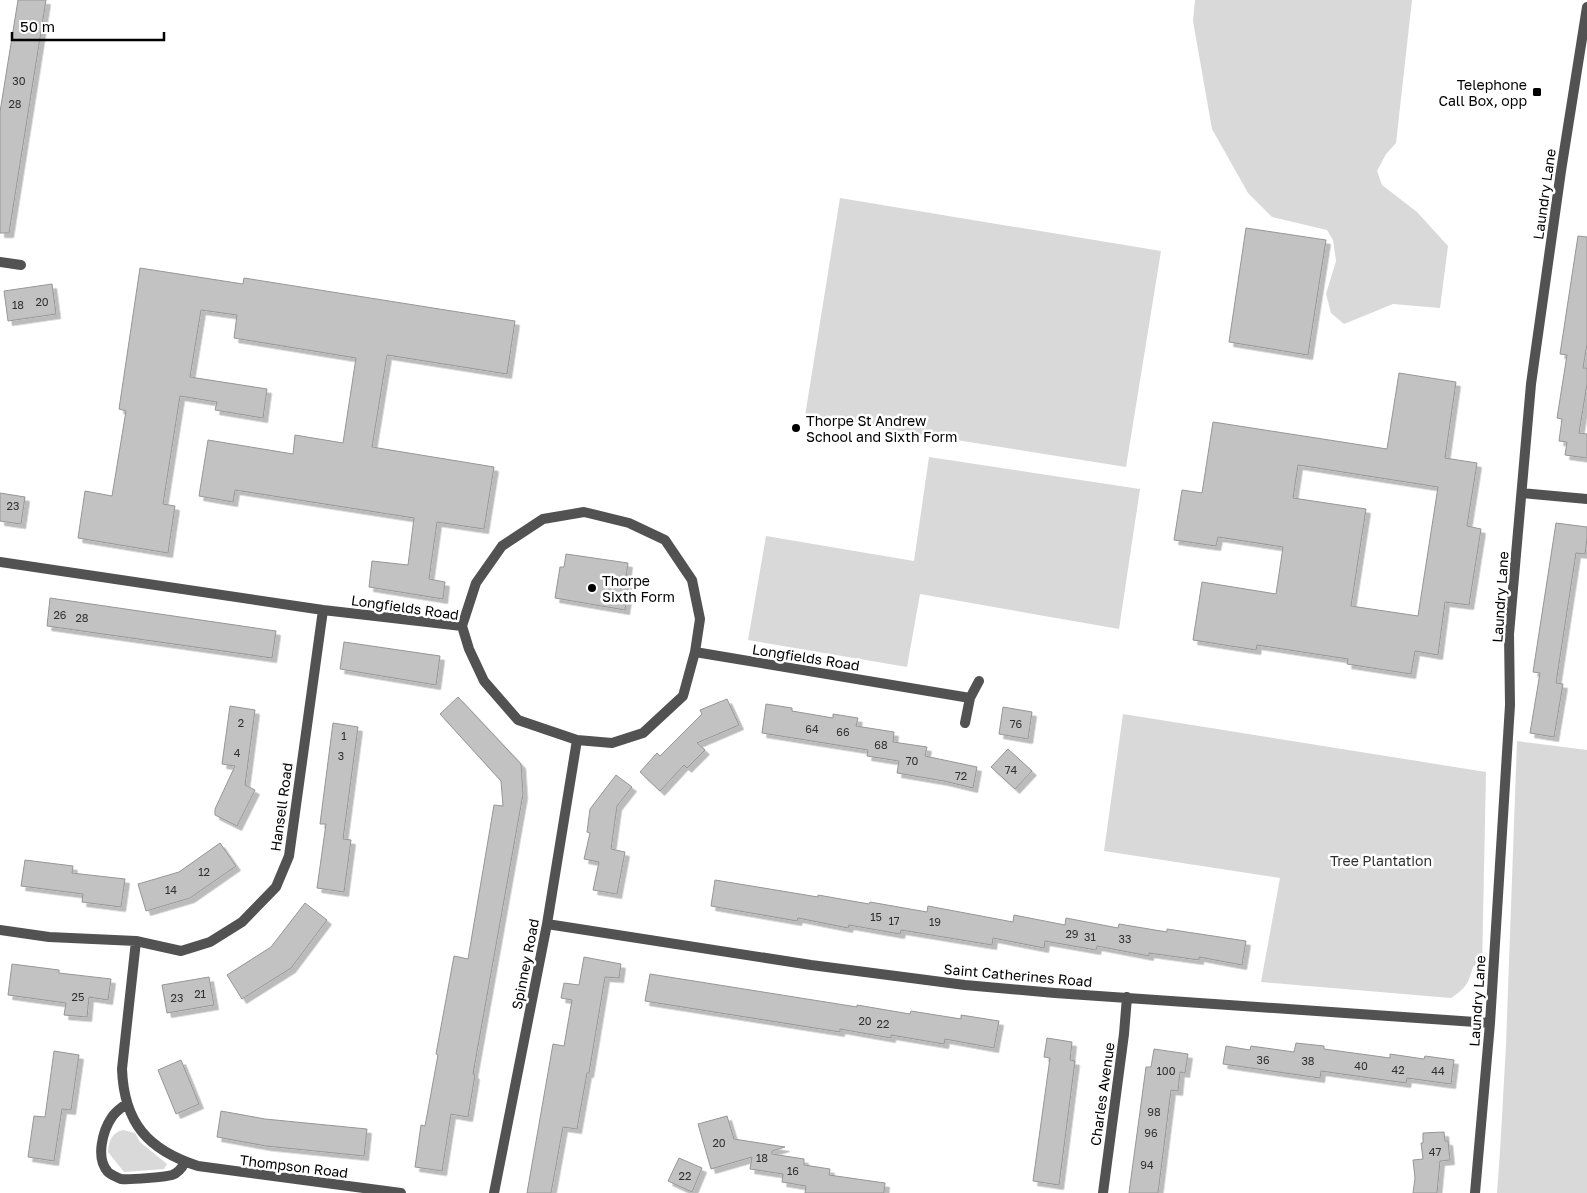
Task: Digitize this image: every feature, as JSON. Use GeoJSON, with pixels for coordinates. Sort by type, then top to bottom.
{"type":"FeatureCollection","features":[{"type":"Feature","properties":{"kind":"street","name":"Laundry Lane"},"geometry":{"type":"LineString","coordinates":[[1475,1193],[1490,1024],[1510,705],[1509,634],[1531,384],[1561,171],[1583,63],[1587,7]]}},
{"type":"Feature","properties":{"kind":"street"},"geometry":{"type":"LineString","coordinates":[[0,262],[21,265]]}},
{"type":"Feature","properties":{"kind":"street"},"geometry":{"type":"LineString","coordinates":[[1522,493],[1587,499]]}},
{"type":"Feature","properties":{"kind":"street"},"geometry":{"type":"LineString","coordinates":[[462,626],[476,583],[502,546],[543,519],[584,512],[629,522],[665,540],[692,580],[700,619],[695,652]]}},
{"type":"Feature","properties":{"kind":"street","name":"Longfields Road"},"geometry":{"type":"LineString","coordinates":[[0,562],[323,610],[462,626],[469,649],[484,681],[518,720],[577,740],[612,743],[643,733],[683,696],[695,652],[970,698]]}},
{"type":"Feature","properties":{"kind":"street","name":"Hansell Road"},"geometry":{"type":"LineString","coordinates":[[0,930],[49,937],[136,941],[182,951],[210,942],[242,922],[276,887],[289,856],[323,610]]}},
{"type":"Feature","properties":{"kind":"street"},"geometry":{"type":"LineString","coordinates":[[965,723],[970,698],[979,681]]}},
{"type":"Feature","properties":{"kind":"street","name":"Spinney Road"},"geometry":{"type":"LineString","coordinates":[[494,1193],[547,924],[577,740]]}},
{"type":"Feature","properties":{"kind":"street","name":"Saint Catherines Road"},"geometry":{"type":"LineString","coordinates":[[547,924],[811,965],[956,984],[1055,993],[1490,1024]]}},
{"type":"Feature","properties":{"kind":"street","name":"Thompson Road"},"geometry":{"type":"LineString","coordinates":[[136,941],[122,1069],[123,1086],[126,1104],[134,1121],[151,1142],[168,1155],[198,1166],[401,1193]]}},
{"type":"Feature","properties":{"kind":"street","name":"Charles Avenue"},"geometry":{"type":"LineString","coordinates":[[1103,1193],[1122,1051],[1127,997]]}},
{"type":"Feature","properties":{"kind":"street"},"geometry":{"type":"LineString","coordinates":[[126,1104],[111,1118],[105,1132],[102,1162],[108,1172],[120,1179],[171,1175],[181,1170],[185,1162]]}},
{"type":"Feature","properties":{"kind":"green space"},"geometry":{"type":"Polygon","coordinates":[[[1195,0],[1412,0],[1396,143],[1386,154],[1377,171],[1382,185],[1417,212],[1448,246],[1440,308],[1393,304],[1344,324],[1331,313],[1326,294],[1336,261],[1333,240],[1327,230],[1272,217],[1248,193],[1212,129],[1193,21],[1195,0]]]}},
{"type":"Feature","properties":{"kind":"green space"},"geometry":{"type":"Polygon","coordinates":[[[840,198],[1161,251],[1126,467],[805,416],[840,198]]]}},
{"type":"Feature","properties":{"kind":"green space"},"geometry":{"type":"Polygon","coordinates":[[[929,457],[1140,489],[1119,629],[920,594],[907,667],[748,640],[766,536],[914,561],[929,457]]]}},
{"type":"Feature","properties":{"kind":"green space","name":"Tree Plantation"},"geometry":{"type":"Polygon","coordinates":[[[1123,714],[1486,772],[1482,969],[1476,965],[1473,967],[1466,985],[1451,998],[1261,982],[1280,878],[1104,851],[1123,714]]]}},
{"type":"Feature","properties":{"kind":"green space"},"geometry":{"type":"Polygon","coordinates":[[[1517,741],[1587,750],[1587,1193],[1497,1193],[1506,1045],[1517,741]]]}},
{"type":"Feature","properties":{"kind":"green space"},"geometry":{"type":"Polygon","coordinates":[[[123,1130],[135,1133],[140,1142],[167,1164],[164,1169],[124,1172],[108,1152],[111,1138],[123,1130]]]}},
{"type":"Feature","properties":{"kind":"building"},"geometry":{"type":"Polygon","coordinates":[[[18,0],[46,0],[9,233],[0,233],[0,112],[18,0]]]}},
{"type":"Feature","properties":{"kind":"building"},"geometry":{"type":"Polygon","coordinates":[[[1246,228],[1326,240],[1308,355],[1229,342],[1246,228]]]}},
{"type":"Feature","properties":{"kind":"building"},"geometry":{"type":"Polygon","coordinates":[[[1578,236],[1587,237],[1587,344],[1583,368],[1587,368],[1587,384],[1579,433],[1587,434],[1587,458],[1565,455],[1567,442],[1559,441],[1562,419],[1557,418],[1567,355],[1560,354],[1578,236]]]}},
{"type":"Feature","properties":{"kind":"building"},"geometry":{"type":"Polygon","coordinates":[[[140,268],[243,284],[244,278],[515,321],[507,374],[387,355],[372,447],[494,467],[484,529],[437,522],[429,579],[445,582],[443,599],[369,587],[372,561],[408,565],[414,518],[235,490],[233,502],[199,496],[208,440],[293,454],[295,435],[343,443],[356,358],[234,338],[237,315],[201,310],[190,377],[267,389],[263,418],[215,410],[217,402],[180,396],[163,504],[175,506],[168,553],[78,538],[85,491],[112,496],[126,411],[119,409],[140,268]]]}},
{"type":"Feature","properties":{"kind":"building"},"geometry":{"type":"Polygon","coordinates":[[[52,284],[56,314],[8,321],[4,291],[52,284]]]}},
{"type":"Feature","properties":{"kind":"building"},"geometry":{"type":"Polygon","coordinates":[[[1399,373],[1456,382],[1445,458],[1477,463],[1467,526],[1481,529],[1469,605],[1445,602],[1438,655],[1415,651],[1411,674],[1347,664],[1348,659],[1257,645],[1256,650],[1193,640],[1202,582],[1276,594],[1283,547],[1218,537],[1216,546],[1174,540],[1182,490],[1202,493],[1213,422],[1387,449],[1399,373]],[[1298,465],[1293,498],[1366,509],[1351,606],[1418,616],[1438,487],[1298,465]]]}},
{"type":"Feature","properties":{"kind":"building"},"geometry":{"type":"Polygon","coordinates":[[[0,493],[25,497],[21,524],[0,521],[0,493]]]}},
{"type":"Feature","properties":{"kind":"building"},"geometry":{"type":"Polygon","coordinates":[[[1556,523],[1587,527],[1587,538],[1585,554],[1576,553],[1556,683],[1563,684],[1554,737],[1530,733],[1540,673],[1533,672],[1556,523]]]}},
{"type":"Feature","properties":{"kind":"building","name":"Thorpe Sixth Form"},"geometry":{"type":"Polygon","coordinates":[[[566,554],[628,563],[626,577],[630,578],[625,610],[555,598],[560,567],[564,567],[566,554]]]}},
{"type":"Feature","properties":{"kind":"building"},"geometry":{"type":"Polygon","coordinates":[[[50,598],[276,631],[272,658],[47,626],[50,598]]]}},
{"type":"Feature","properties":{"kind":"building"},"geometry":{"type":"Polygon","coordinates":[[[344,642],[440,656],[436,685],[340,669],[344,642]]]}},
{"type":"Feature","properties":{"kind":"building"},"geometry":{"type":"Polygon","coordinates":[[[458,697],[521,764],[523,794],[473,1074],[475,1075],[468,1117],[451,1114],[442,1171],[415,1167],[421,1125],[425,1126],[454,956],[468,959],[494,805],[503,806],[501,781],[440,714],[458,697]]]}},
{"type":"Feature","properties":{"kind":"building"},"geometry":{"type":"Polygon","coordinates":[[[727,699],[739,725],[697,743],[705,750],[687,768],[684,765],[660,791],[640,772],[657,753],[660,756],[702,714],[700,710],[727,699]]]}},
{"type":"Feature","properties":{"kind":"building"},"geometry":{"type":"Polygon","coordinates":[[[766,704],[792,708],[792,711],[833,718],[833,714],[858,718],[856,726],[894,732],[893,742],[927,747],[925,756],[977,767],[973,788],[897,773],[899,761],[867,756],[868,750],[762,733],[766,704]]]}},
{"type":"Feature","properties":{"kind":"building"},"geometry":{"type":"Polygon","coordinates":[[[230,706],[255,710],[245,785],[255,790],[237,826],[215,815],[215,809],[235,766],[222,764],[230,706]]]}},
{"type":"Feature","properties":{"kind":"building"},"geometry":{"type":"Polygon","coordinates":[[[1003,707],[1032,712],[1028,739],[999,734],[1003,707]]]}},
{"type":"Feature","properties":{"kind":"building"},"geometry":{"type":"Polygon","coordinates":[[[333,723],[358,727],[343,839],[351,840],[344,892],[317,888],[326,824],[320,824],[333,723]]]}},
{"type":"Feature","properties":{"kind":"building"},"geometry":{"type":"Polygon","coordinates":[[[1008,749],[1032,771],[1015,789],[991,767],[1008,749]]]}},
{"type":"Feature","properties":{"kind":"building"},"geometry":{"type":"Polygon","coordinates":[[[616,775],[632,787],[617,806],[611,849],[625,852],[617,894],[593,890],[599,862],[584,859],[590,833],[587,832],[590,809],[616,775]]]}},
{"type":"Feature","properties":{"kind":"building"},"geometry":{"type":"Polygon","coordinates":[[[220,843],[236,866],[190,898],[146,911],[138,884],[179,872],[220,843]]]}},
{"type":"Feature","properties":{"kind":"building"},"geometry":{"type":"Polygon","coordinates":[[[25,860],[73,866],[72,873],[125,879],[121,907],[82,902],[83,894],[21,886],[25,860]]]}},
{"type":"Feature","properties":{"kind":"building"},"geometry":{"type":"Polygon","coordinates":[[[715,880],[927,912],[928,906],[1013,922],[1014,915],[1065,925],[1066,918],[1118,928],[1119,924],[1167,932],[1167,929],[1246,941],[1242,965],[1199,957],[1199,960],[1149,953],[1149,956],[1097,946],[1096,950],[1045,941],[1044,948],[993,938],[992,945],[901,930],[900,934],[849,925],[848,928],[798,918],[797,921],[711,906],[715,880]]]}},
{"type":"Feature","properties":{"kind":"building"},"geometry":{"type":"Polygon","coordinates":[[[305,903],[327,920],[291,968],[242,999],[227,975],[271,947],[305,903]]]}},
{"type":"Feature","properties":{"kind":"building"},"geometry":{"type":"Polygon","coordinates":[[[584,957],[621,964],[619,978],[605,977],[589,1073],[587,1073],[577,1129],[563,1127],[551,1193],[527,1193],[553,1044],[564,1046],[572,1000],[561,998],[564,983],[579,985],[584,957]]]}},
{"type":"Feature","properties":{"kind":"building"},"geometry":{"type":"Polygon","coordinates":[[[12,964],[59,970],[59,973],[111,979],[108,1000],[89,997],[87,1017],[64,1015],[66,1003],[8,995],[12,964]]]}},
{"type":"Feature","properties":{"kind":"building"},"geometry":{"type":"Polygon","coordinates":[[[650,974],[857,1007],[857,1005],[910,1014],[911,1011],[961,1019],[961,1015],[999,1021],[994,1048],[945,1039],[944,1044],[891,1035],[891,1038],[840,1029],[840,1032],[645,1001],[650,974]]]}},
{"type":"Feature","properties":{"kind":"building"},"geometry":{"type":"Polygon","coordinates":[[[209,977],[214,1005],[167,1013],[162,985],[209,977]]]}},
{"type":"Feature","properties":{"kind":"building"},"geometry":{"type":"Polygon","coordinates":[[[1047,1038],[1072,1042],[1070,1060],[1075,1061],[1059,1185],[1033,1181],[1050,1058],[1044,1057],[1047,1038]]]}},
{"type":"Feature","properties":{"kind":"building"},"geometry":{"type":"Polygon","coordinates":[[[1296,1043],[1324,1046],[1324,1049],[1390,1058],[1390,1054],[1424,1059],[1425,1056],[1454,1060],[1451,1084],[1407,1078],[1406,1083],[1321,1071],[1320,1078],[1223,1064],[1226,1046],[1250,1050],[1251,1046],[1294,1052],[1296,1043]]]}},
{"type":"Feature","properties":{"kind":"building"},"geometry":{"type":"Polygon","coordinates":[[[1154,1049],[1188,1054],[1185,1073],[1180,1072],[1178,1091],[1171,1090],[1158,1193],[1129,1193],[1146,1067],[1151,1067],[1154,1049]]]}},
{"type":"Feature","properties":{"kind":"building"},"geometry":{"type":"Polygon","coordinates":[[[54,1051],[79,1055],[71,1110],[62,1109],[54,1161],[28,1157],[34,1116],[45,1117],[54,1051]]]}},
{"type":"Feature","properties":{"kind":"building"},"geometry":{"type":"Polygon","coordinates":[[[181,1060],[199,1104],[176,1114],[158,1070],[181,1060]]]}},
{"type":"Feature","properties":{"kind":"building"},"geometry":{"type":"Polygon","coordinates":[[[221,1111],[265,1119],[367,1129],[364,1156],[266,1146],[217,1137],[221,1111]]]}},
{"type":"Feature","properties":{"kind":"building"},"geometry":{"type":"Polygon","coordinates":[[[727,1116],[734,1139],[785,1147],[772,1151],[772,1154],[804,1159],[804,1165],[830,1169],[829,1175],[885,1183],[884,1193],[805,1193],[806,1186],[782,1182],[783,1174],[750,1169],[752,1157],[711,1169],[698,1124],[727,1116]]]}},
{"type":"Feature","properties":{"kind":"building"},"geometry":{"type":"Polygon","coordinates":[[[1444,1132],[1445,1141],[1448,1141],[1450,1160],[1440,1161],[1437,1193],[1413,1193],[1415,1178],[1413,1160],[1423,1159],[1421,1143],[1423,1143],[1423,1133],[1444,1132]]]}},
{"type":"Feature","properties":{"kind":"building"},"geometry":{"type":"Polygon","coordinates":[[[679,1158],[702,1168],[692,1192],[668,1181],[679,1158]]]}},
{"type":"Feature","properties":{"kind":"place","name":"Telephone Call Box, opp"},"geometry":{"type":"Point","coordinates":[1537,92]}},
{"type":"Feature","properties":{"kind":"place","name":"Thorpe St Andrew School and Sixth Form"},"geometry":{"type":"Point","coordinates":[796,428]}},
{"type":"Feature","properties":{"kind":"place","name":"Thorpe Sixth Form"},"geometry":{"type":"Point","coordinates":[592,588]}}]}
